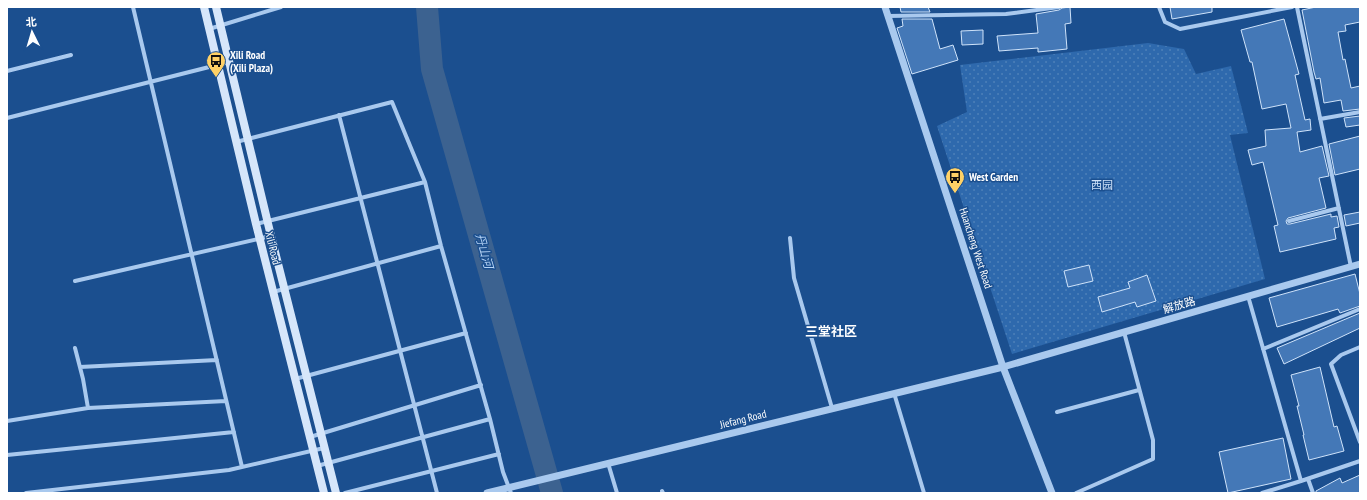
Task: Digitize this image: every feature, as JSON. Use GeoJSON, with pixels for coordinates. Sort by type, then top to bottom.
{"type":"FeatureCollection","features":[{"type":"Feature","properties":{"kind":"main road","name":"Xili Road"},"geometry":{"type":"LineString","coordinates":[[204,7],[259,238],[324,493]]}},
{"type":"Feature","properties":{"kind":"main road","name":"Xili Road"},"geometry":{"type":"LineString","coordinates":[[216,7],[270,236],[336,493]]}},
{"type":"Feature","properties":{"kind":"street"},"geometry":{"type":"LineString","coordinates":[[134,7],[242,467]]}},
{"type":"Feature","properties":{"kind":"street"},"geometry":{"type":"LineString","coordinates":[[209,28],[281,7]]}},
{"type":"Feature","properties":{"kind":"street","name":"Huancheng West Road"},"geometry":{"type":"LineString","coordinates":[[885,7],[1003,367],[1052,493]]}},
{"type":"Feature","properties":{"kind":"street"},"geometry":{"type":"LineString","coordinates":[[888,16],[1006,14],[1059,7]]}},
{"type":"Feature","properties":{"kind":"street"},"geometry":{"type":"LineString","coordinates":[[1159,7],[1165,22],[1180,29],[1292,7]]}},
{"type":"Feature","properties":{"kind":"street"},"geometry":{"type":"LineString","coordinates":[[1297,7],[1351,267]]}},
{"type":"Feature","properties":{"kind":"street"},"geometry":{"type":"LineString","coordinates":[[7,71],[72,55]]}},
{"type":"Feature","properties":{"kind":"street"},"geometry":{"type":"LineString","coordinates":[[7,118],[229,62]]}},
{"type":"Feature","properties":{"kind":"street"},"geometry":{"type":"LineString","coordinates":[[236,142],[392,102],[425,182],[441,246],[481,385],[508,491]]}},
{"type":"Feature","properties":{"kind":"street"},"geometry":{"type":"LineString","coordinates":[[1320,119],[1360,112]]}},
{"type":"Feature","properties":{"kind":"street"},"geometry":{"type":"LineString","coordinates":[[339,115],[437,493]]}},
{"type":"Feature","properties":{"kind":"street"},"geometry":{"type":"LineString","coordinates":[[256,224],[425,182]]}},
{"type":"Feature","properties":{"kind":"street"},"geometry":{"type":"LineString","coordinates":[[1289,221],[1339,208]]}},
{"type":"Feature","properties":{"kind":"street"},"geometry":{"type":"LineString","coordinates":[[75,282],[270,236]]}},
{"type":"Feature","properties":{"kind":"street"},"geometry":{"type":"LineString","coordinates":[[790,238],[794,278],[832,408]]}},
{"type":"Feature","properties":{"kind":"street"},"geometry":{"type":"LineString","coordinates":[[273,292],[441,246]]}},
{"type":"Feature","properties":{"kind":"street","name":"解放路"},"geometry":{"type":"LineString","coordinates":[[1003,367],[1360,264]]}},
{"type":"Feature","properties":{"kind":"street"},"geometry":{"type":"LineString","coordinates":[[1248,296],[1301,482]]}},
{"type":"Feature","properties":{"kind":"street"},"geometry":{"type":"LineString","coordinates":[[1263,349],[1360,309]]}},
{"type":"Feature","properties":{"kind":"street"},"geometry":{"type":"LineString","coordinates":[[1076,493],[1153,459],[1153,440],[1124,332]]}},
{"type":"Feature","properties":{"kind":"street"},"geometry":{"type":"LineString","coordinates":[[295,379],[466,333]]}},
{"type":"Feature","properties":{"kind":"street"},"geometry":{"type":"LineString","coordinates":[[1360,347],[1341,355],[1331,364],[1360,442]]}},
{"type":"Feature","properties":{"kind":"street"},"geometry":{"type":"LineString","coordinates":[[75,348],[88,408]]}},
{"type":"Feature","properties":{"kind":"street"},"geometry":{"type":"LineString","coordinates":[[80,367],[217,360]]}},
{"type":"Feature","properties":{"kind":"street","name":"Jiefang Road"},"geometry":{"type":"LineString","coordinates":[[487,493],[508,491],[596,466],[1003,367]]}},
{"type":"Feature","properties":{"kind":"street"},"geometry":{"type":"LineString","coordinates":[[310,437],[481,385]]}},
{"type":"Feature","properties":{"kind":"street"},"geometry":{"type":"LineString","coordinates":[[1057,412],[1139,390]]}},
{"type":"Feature","properties":{"kind":"street"},"geometry":{"type":"LineString","coordinates":[[894,393],[924,493]]}},
{"type":"Feature","properties":{"kind":"street"},"geometry":{"type":"LineString","coordinates":[[7,421],[88,408],[226,401]]}},
{"type":"Feature","properties":{"kind":"street"},"geometry":{"type":"LineString","coordinates":[[317,466],[490,419]]}},
{"type":"Feature","properties":{"kind":"street"},"geometry":{"type":"LineString","coordinates":[[7,455],[234,432]]}},
{"type":"Feature","properties":{"kind":"street"},"geometry":{"type":"LineString","coordinates":[[26,493],[229,470],[324,448]]}},
{"type":"Feature","properties":{"kind":"street"},"geometry":{"type":"LineString","coordinates":[[345,493],[499,454]]}},
{"type":"Feature","properties":{"kind":"street"},"geometry":{"type":"LineString","coordinates":[[1262,493],[1301,482],[1360,461]]}},
{"type":"Feature","properties":{"kind":"street"},"geometry":{"type":"LineString","coordinates":[[608,464],[617,493]]}},
{"type":"Feature","properties":{"kind":"street"},"geometry":{"type":"LineString","coordinates":[[1308,479],[1313,493]]}},
{"type":"Feature","properties":{"kind":"green space","name":"西园"},"geometry":{"type":"Polygon","coordinates":[[[1148,43],[1184,49],[1196,74],[1231,66],[1248,133],[1230,135],[1265,279],[1012,354],[937,126],[967,112],[960,65],[1148,43]]]}},
{"type":"Feature","properties":{"kind":"building"},"geometry":{"type":"Polygon","coordinates":[[[900,7],[928,7],[930,12],[901,12],[900,7]]]}},
{"type":"Feature","properties":{"kind":"building"},"geometry":{"type":"Polygon","coordinates":[[[1070,7],[1071,23],[1065,24],[1067,49],[1038,52],[1038,48],[999,51],[997,36],[1038,33],[1036,14],[1070,7]]]}},
{"type":"Feature","properties":{"kind":"building"},"geometry":{"type":"Polygon","coordinates":[[[1170,7],[1212,7],[1212,12],[1172,19],[1170,7]]]}},
{"type":"Feature","properties":{"kind":"building"},"geometry":{"type":"Polygon","coordinates":[[[1316,7],[1360,7],[1360,22],[1345,25],[1346,31],[1338,32],[1343,60],[1345,59],[1351,88],[1360,86],[1360,109],[1343,111],[1341,100],[1324,103],[1320,78],[1316,79],[1314,72],[1302,10],[1316,7]]]}},
{"type":"Feature","properties":{"kind":"building"},"geometry":{"type":"Polygon","coordinates":[[[902,19],[932,19],[940,49],[953,45],[958,60],[912,74],[897,28],[903,26],[902,19]]]}},
{"type":"Feature","properties":{"kind":"building"},"geometry":{"type":"Polygon","coordinates":[[[1284,19],[1299,74],[1295,75],[1305,120],[1310,119],[1311,130],[1297,132],[1300,152],[1322,146],[1329,176],[1319,178],[1326,208],[1288,218],[1286,221],[1287,224],[1290,224],[1331,214],[1331,217],[1337,216],[1339,227],[1334,228],[1336,239],[1280,252],[1274,226],[1278,225],[1263,162],[1252,165],[1248,150],[1266,146],[1265,130],[1291,128],[1286,104],[1262,109],[1252,62],[1250,62],[1241,30],[1284,19]]]}},
{"type":"Feature","properties":{"kind":"building"},"geometry":{"type":"Polygon","coordinates":[[[983,30],[983,44],[962,45],[961,31],[983,30]]]}},
{"type":"Feature","properties":{"kind":"building"},"geometry":{"type":"Polygon","coordinates":[[[1360,116],[1360,125],[1346,127],[1344,118],[1360,116]]]}},
{"type":"Feature","properties":{"kind":"building"},"geometry":{"type":"Polygon","coordinates":[[[1360,136],[1360,169],[1335,175],[1329,144],[1360,136]]]}},
{"type":"Feature","properties":{"kind":"building"},"geometry":{"type":"Polygon","coordinates":[[[1360,212],[1360,223],[1346,226],[1344,215],[1360,212]]]}},
{"type":"Feature","properties":{"kind":"building"},"geometry":{"type":"Polygon","coordinates":[[[1089,265],[1093,281],[1068,287],[1064,271],[1089,265]]]}},
{"type":"Feature","properties":{"kind":"building"},"geometry":{"type":"Polygon","coordinates":[[[1355,274],[1360,294],[1360,306],[1340,313],[1338,309],[1277,327],[1269,298],[1355,274]]]}},
{"type":"Feature","properties":{"kind":"building"},"geometry":{"type":"Polygon","coordinates":[[[1147,275],[1156,301],[1137,307],[1135,302],[1102,312],[1098,297],[1130,288],[1128,282],[1147,275]]]}},
{"type":"Feature","properties":{"kind":"building"},"geometry":{"type":"Polygon","coordinates":[[[1360,313],[1360,328],[1284,364],[1277,348],[1360,313]]]}},
{"type":"Feature","properties":{"kind":"building"},"geometry":{"type":"Polygon","coordinates":[[[1320,367],[1334,427],[1337,426],[1344,451],[1309,460],[1297,406],[1299,406],[1291,375],[1320,367]]]}},
{"type":"Feature","properties":{"kind":"building"},"geometry":{"type":"Polygon","coordinates":[[[1283,438],[1291,479],[1228,493],[1219,452],[1283,438]]]}},
{"type":"Feature","properties":{"kind":"building"},"geometry":{"type":"Polygon","coordinates":[[[1360,475],[1360,493],[1316,493],[1316,491],[1340,478],[1342,483],[1360,475]]]}},
{"type":"Feature","properties":{"kind":"waterway","name":"丹山河"},"geometry":{"type":"LineString","coordinates":[[427,7],[432,69],[552,493]]}},
{"type":"Feature","properties":{"kind":"place","name":"Xili Road (Xili Plaza)"},"geometry":{"type":"Point","coordinates":[216,78]}},
{"type":"Feature","properties":{"kind":"place","name":"West Garden"},"geometry":{"type":"Point","coordinates":[955,194]}},
{"type":"Feature","properties":{"kind":"district","name":"三堂社区"},"geometry":{"type":"Point","coordinates":[831,331]}}]}
